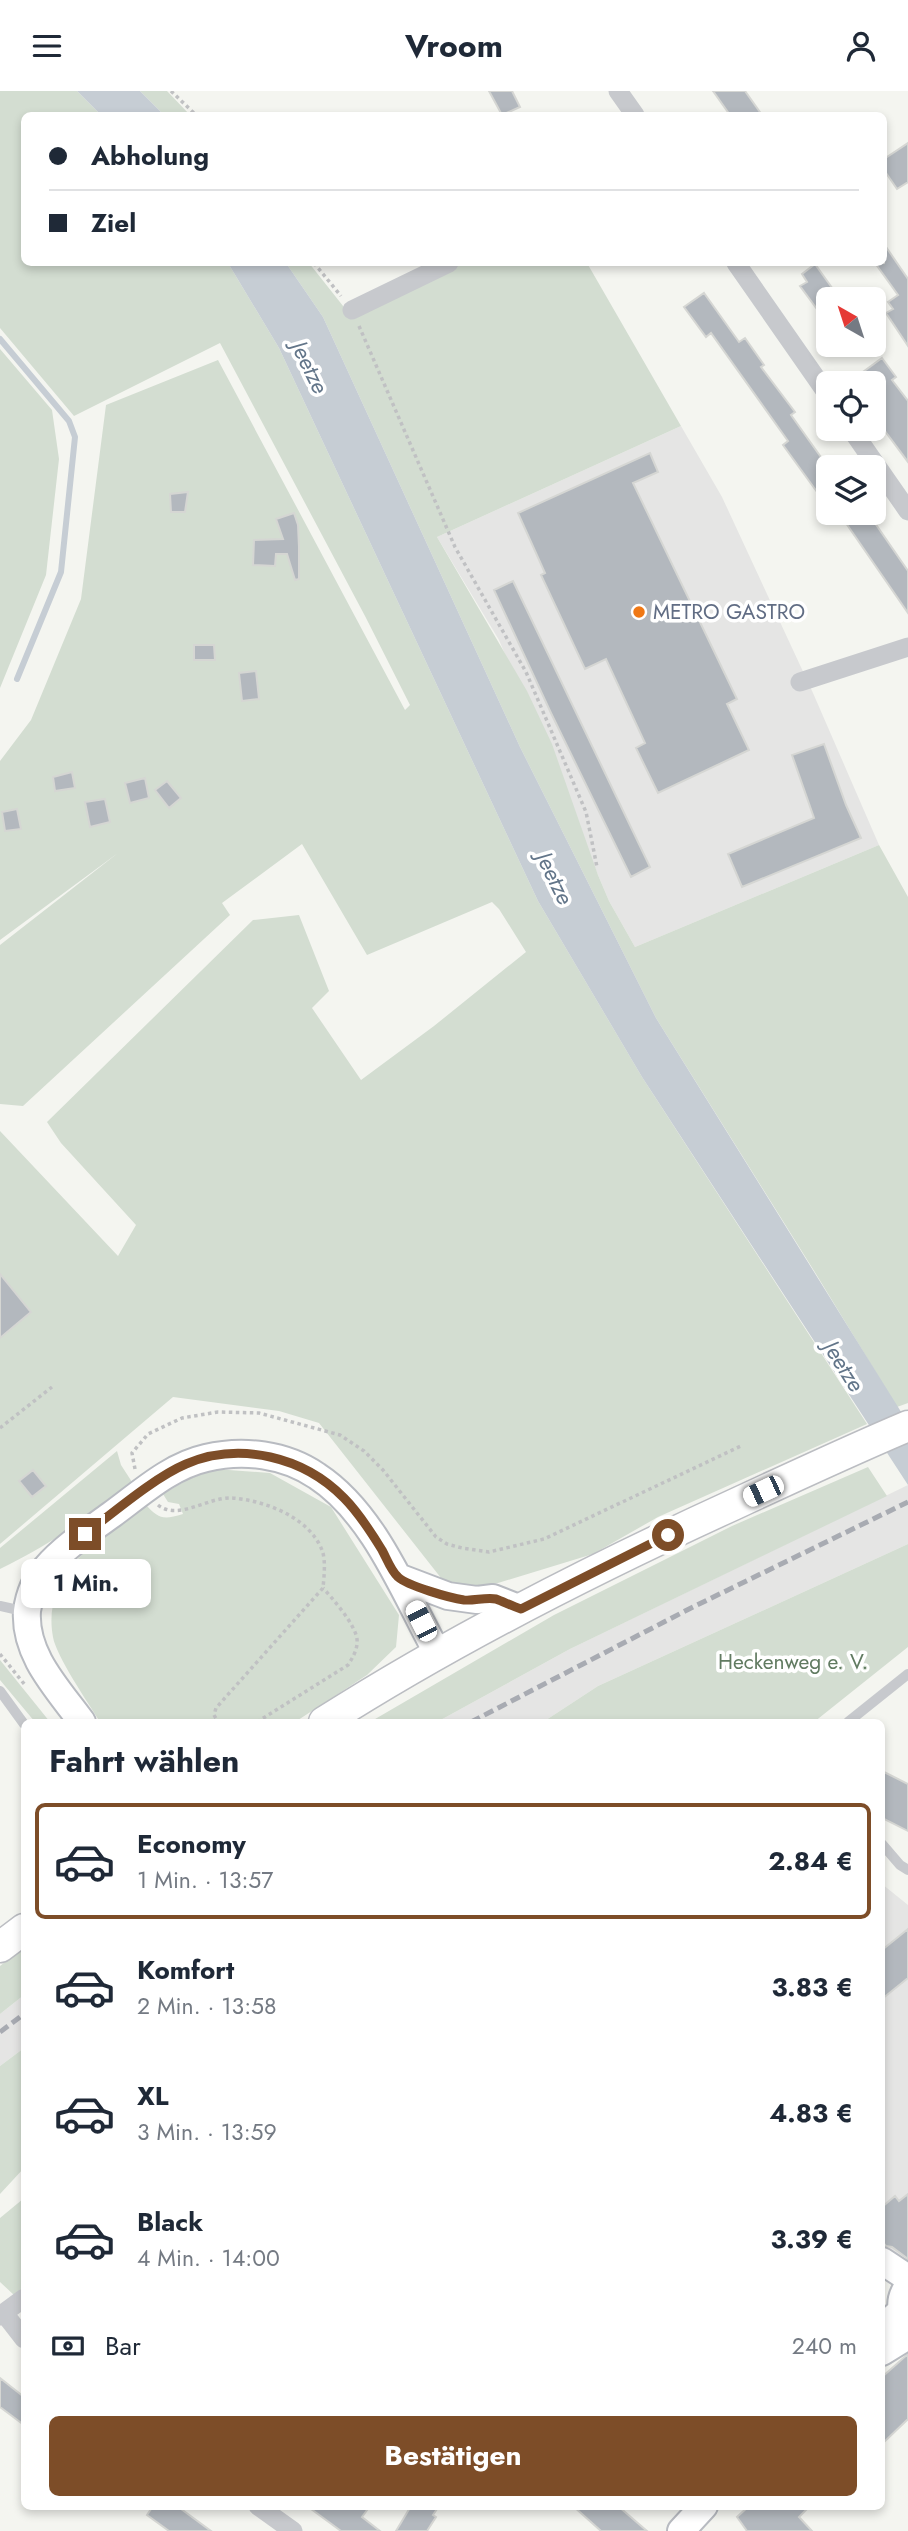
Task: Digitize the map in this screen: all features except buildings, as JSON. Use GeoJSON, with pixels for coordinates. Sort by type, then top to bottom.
{"type":"FeatureCollection","features":[{"type":"Feature","properties":{"kind":"main road"},"geometry":{"type":"LineString","coordinates":[[329,1719],[438,1654],[521,1609],[668,1535],[908,1426]]}},
{"type":"Feature","properties":{"kind":"main road"},"geometry":{"type":"LineString","coordinates":[[80,1719],[35,1656],[27,1625],[27,1612],[34,1586],[46,1568],[69,1547],[147,1489],[186,1464],[204,1458],[238,1453],[258,1454],[280,1459],[315,1474],[346,1500],[380,1546],[438,1654]]}},
{"type":"Feature","properties":{"kind":"main road"},"geometry":{"type":"LineString","coordinates":[[398,1577],[448,1597],[464,1600],[493,1598],[521,1609]]}},
{"type":"Feature","properties":{"kind":"main road"},"geometry":{"type":"LineString","coordinates":[[0,1947],[21,1931]]}},
{"type":"Feature","properties":{"kind":"main road"},"geometry":{"type":"LineString","coordinates":[[885,2263],[908,2278]]}},
{"type":"Feature","properties":{"kind":"main road"},"geometry":{"type":"LineString","coordinates":[[885,2290],[901,2315],[885,2346]]}},
{"type":"Feature","properties":{"kind":"street"},"geometry":{"type":"LineString","coordinates":[[618,91],[633,112]]}},
{"type":"Feature","properties":{"kind":"street"},"geometry":{"type":"LineString","coordinates":[[352,310],[443,266]]}},
{"type":"Feature","properties":{"kind":"street"},"geometry":{"type":"LineString","coordinates":[[738,266],[816,378]]}},
{"type":"Feature","properties":{"kind":"street"},"geometry":{"type":"LineString","coordinates":[[859,441],[908,511]]}},
{"type":"Feature","properties":{"kind":"street"},"geometry":{"type":"LineString","coordinates":[[800,682],[908,647]]}},
{"type":"Feature","properties":{"kind":"street"},"geometry":{"type":"LineString","coordinates":[[21,2300],[2,2315],[21,2336]]}},
{"type":"Feature","properties":{"kind":"street"},"geometry":{"type":"LineString","coordinates":[[264,2510],[293,2531]]}},
{"type":"Feature","properties":{"kind":"lane"},"geometry":{"type":"LineString","coordinates":[[0,1606],[27,1612]]}},
{"type":"Feature","properties":{"kind":"lane"},"geometry":{"type":"LineString","coordinates":[[852,1719],[908,1674]]}},
{"type":"Feature","properties":{"kind":"lane"},"geometry":{"type":"LineString","coordinates":[[0,1691],[21,1720]]}},
{"type":"Feature","properties":{"kind":"lane"},"geometry":{"type":"LineString","coordinates":[[885,1848],[908,1870]]}},
{"type":"Feature","properties":{"kind":"path"},"geometry":{"type":"LineString","coordinates":[[171,91],[193,112]]}},
{"type":"Feature","properties":{"kind":"path"},"geometry":{"type":"LineString","coordinates":[[316,266],[352,310],[455,548],[527,672],[586,812],[597,867]]}},
{"type":"Feature","properties":{"kind":"path"},"geometry":{"type":"LineString","coordinates":[[0,1428],[52,1387]]}},
{"type":"Feature","properties":{"kind":"path"},"geometry":{"type":"LineString","coordinates":[[216,1719],[214,1715],[216,1708],[323,1588],[322,1550],[302,1522],[273,1507],[230,1498],[171,1511],[160,1507],[134,1469],[132,1453],[148,1434],[182,1418],[218,1412],[259,1413],[340,1435],[364,1451],[383,1470],[436,1537],[447,1544],[489,1552],[544,1539],[741,1446]]}},
{"type":"Feature","properties":{"kind":"path"},"geometry":{"type":"LineString","coordinates":[[262,1719],[348,1665],[356,1653],[357,1637],[337,1602],[323,1588]]}},
{"type":"Feature","properties":{"kind":"path"},"geometry":{"type":"LineString","coordinates":[[0,1654],[32,1694]]}},
{"type":"Feature","properties":{"kind":"shaded area"},"geometry":{"type":"Polygon","coordinates":[[[681,426],[722,497],[813,693],[879,845],[635,947],[609,901],[499,640],[437,537],[681,426]]]}},
{"type":"Feature","properties":{"kind":"shaded area"},"geometry":{"type":"Polygon","coordinates":[[[908,1485],[908,1544],[598,1686],[548,1719],[442,1719],[570,1649],[908,1485]]]}},
{"type":"Feature","properties":{"kind":"shaded area"},"geometry":{"type":"Polygon","coordinates":[[[885,1886],[908,1905],[908,2258],[893,2253],[885,2246],[885,1886]]]}},
{"type":"Feature","properties":{"kind":"shaded area"},"geometry":{"type":"Polygon","coordinates":[[[21,1997],[21,2050],[0,2066],[0,2014],[21,1997]]]}},
{"type":"Feature","properties":{"kind":"green space"},"geometry":{"type":"Polygon","coordinates":[[[0,91],[77,91],[98,112],[21,112],[21,266],[230,266],[279,348],[538,901],[642,1077],[867,1424],[658,1517],[593,1554],[498,1583],[460,1589],[441,1578],[319,1423],[279,1411],[173,1397],[0,1544],[0,1131],[118,1256],[136,1225],[61,1143],[47,1122],[253,920],[299,915],[329,991],[312,1008],[361,1080],[526,952],[492,902],[367,955],[302,844],[222,903],[230,915],[23,1106],[0,1104],[0,945],[118,853],[0,940],[0,761],[31,720],[81,599],[106,405],[218,360],[405,710],[410,705],[220,343],[74,416],[0,328],[0,91]]]}},
{"type":"Feature","properties":{"kind":"green space"},"geometry":{"type":"Polygon","coordinates":[[[140,91],[167,91],[187,112],[161,112],[140,91]]]}},
{"type":"Feature","properties":{"kind":"green space"},"geometry":{"type":"Polygon","coordinates":[[[288,266],[311,266],[347,311],[448,266],[589,266],[681,426],[437,537],[527,691],[552,744],[598,875],[609,901],[635,947],[879,845],[908,897],[908,1403],[897,1407],[656,1018],[520,747],[323,317],[288,266]]]}},
{"type":"Feature","properties":{"kind":"green space"},"geometry":{"type":"Polygon","coordinates":[[[0,349],[52,410],[59,459],[46,575],[0,688],[0,349]]]}},
{"type":"Feature","properties":{"kind":"green space"},"geometry":{"type":"Polygon","coordinates":[[[117,1451],[121,1465],[132,1482],[69,1530],[0,1569],[0,1548],[117,1451]]]}},
{"type":"Feature","properties":{"kind":"green space"},"geometry":{"type":"Polygon","coordinates":[[[868,1467],[887,1496],[570,1649],[442,1719],[375,1719],[554,1615],[732,1526],[868,1467]]]}},
{"type":"Feature","properties":{"kind":"green space"},"geometry":{"type":"Polygon","coordinates":[[[215,1469],[270,1473],[331,1507],[399,1615],[396,1647],[367,1675],[300,1719],[98,1719],[55,1645],[52,1614],[56,1594],[65,1575],[78,1559],[110,1530],[145,1504],[162,1517],[183,1514],[179,1504],[168,1502],[163,1494],[189,1479],[215,1469]]]}},
{"type":"Feature","properties":{"kind":"green space","name":"Heckenweg e. V."},"geometry":{"type":"Polygon","coordinates":[[[908,1544],[908,1647],[818,1719],[548,1719],[598,1686],[908,1544]]]}},
{"type":"Feature","properties":{"kind":"green space"},"geometry":{"type":"Polygon","coordinates":[[[0,1660],[48,1719],[32,1719],[0,1680],[0,1660]]]}},
{"type":"Feature","properties":{"kind":"green space"},"geometry":{"type":"Polygon","coordinates":[[[21,1949],[21,1997],[0,2014],[0,1966],[21,1949]]]}},
{"type":"Feature","properties":{"kind":"green space"},"geometry":{"type":"Polygon","coordinates":[[[21,2050],[21,2171],[0,2194],[0,2066],[21,2050]]]}},
{"type":"Feature","properties":{"kind":"green space"},"geometry":{"type":"Polygon","coordinates":[[[21,2201],[21,2289],[14,2295],[0,2282],[0,2218],[21,2201]]]}},
{"type":"Feature","properties":{"kind":"water"},"geometry":{"type":"Polygon","coordinates":[[[77,91],[140,91],[161,112],[98,112],[77,91]]]}},
{"type":"Feature","properties":{"kind":"water","name":"Jeetze"},"geometry":{"type":"Polygon","coordinates":[[[230,266],[288,266],[323,317],[520,747],[656,1018],[908,1423],[908,1485],[642,1077],[538,901],[279,348],[230,266]]]}},
{"type":"Feature","properties":{"kind":"waterway"},"geometry":{"type":"LineString","coordinates":[[0,339],[69,421],[75,437],[61,572],[17,679]]}},
{"type":"Feature","properties":{"kind":"railway"},"geometry":{"type":"LineString","coordinates":[[477,1719],[691,1608],[908,1502]]}},
{"type":"Feature","properties":{"kind":"railway"},"geometry":{"type":"LineString","coordinates":[[0,2032],[21,2016]]}},
{"type":"Feature","properties":{"kind":"place","name":"METRO GASTRO"},"geometry":{"type":"Point","coordinates":[639,612]}},
{"type":"Feature","properties":{"kind":"route"},"geometry":{"type":"LineString","coordinates":[[85,1534],[169,1473],[186,1464],[204,1458],[238,1453],[280,1459],[315,1474],[346,1500],[380,1546],[398,1577],[448,1597],[464,1600],[493,1598],[521,1609],[668,1535]]}}]}
